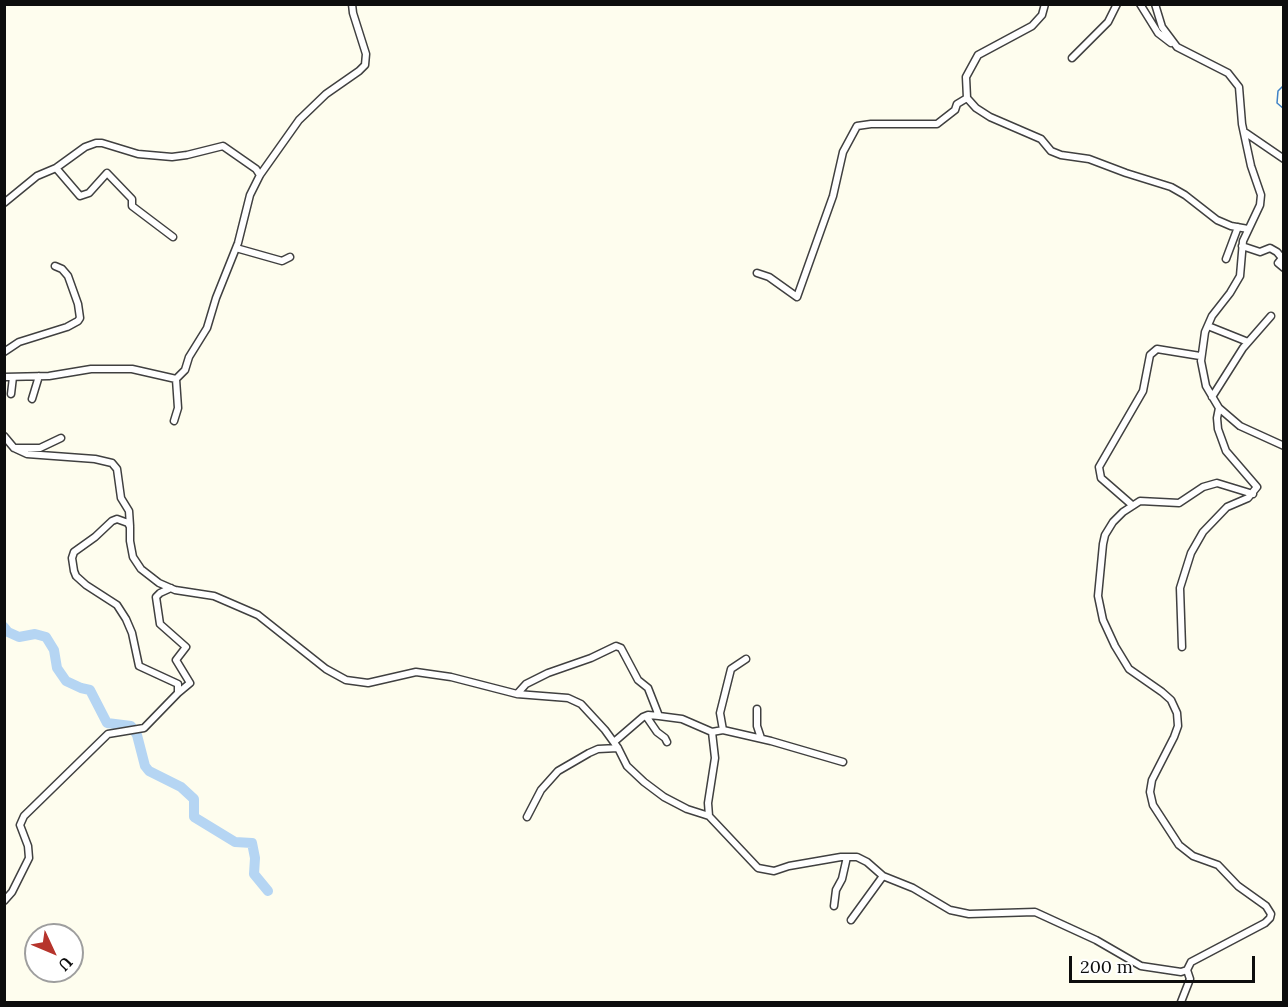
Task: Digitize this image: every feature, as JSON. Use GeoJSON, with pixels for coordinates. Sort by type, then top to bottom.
{"type":"FeatureCollection","features":[{"type":"Feature","properties":{"kind":"street"},"geometry":{"type":"LineString","coordinates":[[174,421],[178,408],[176,379],[187,367],[189,357],[207,328],[244,224],[250,195],[260,175],[299,120],[326,94],[365,65],[366,54],[352,4]]}},
{"type":"Feature","properties":{"kind":"street"},"geometry":{"type":"LineString","coordinates":[[1045,4],[1042,15],[1032,26],[978,56],[966,77],[967,98],[976,108],[990,117],[1041,139],[1051,151],[1061,155],[1089,159],[1126,173],[1172,186],[1217,220],[1248,229]]}},
{"type":"Feature","properties":{"kind":"street"},"geometry":{"type":"LineString","coordinates":[[1072,58],[1108,22],[1117,4]]}},
{"type":"Feature","properties":{"kind":"street"},"geometry":{"type":"LineString","coordinates":[[1140,4],[1158,33],[1177,47],[1216,65],[1235,79],[1239,87],[1242,124],[1260,195],[1257,213],[1242,246],[1240,276],[1208,326],[1200,356],[1206,386],[1220,408],[1240,426],[1284,446]]}},
{"type":"Feature","properties":{"kind":"street"},"geometry":{"type":"LineString","coordinates":[[1155,4],[1162,27],[1177,47]]}},
{"type":"Feature","properties":{"kind":"street"},"geometry":{"type":"LineString","coordinates":[[757,273],[769,277],[797,297],[833,196],[843,152],[857,126],[937,124],[955,110],[957,104],[967,98]]}},
{"type":"Feature","properties":{"kind":"street"},"geometry":{"type":"LineString","coordinates":[[1245,132],[1284,159]]}},
{"type":"Feature","properties":{"kind":"street"},"geometry":{"type":"LineString","coordinates":[[4,203],[37,176],[56,168],[85,147],[96,143],[138,154],[164,156],[187,155],[223,146],[256,169],[260,175]]}},
{"type":"Feature","properties":{"kind":"street"},"geometry":{"type":"LineString","coordinates":[[56,168],[80,196],[89,193],[106,173],[132,199],[132,206],[173,237]]}},
{"type":"Feature","properties":{"kind":"street"},"geometry":{"type":"LineString","coordinates":[[1226,259],[1238,227]]}},
{"type":"Feature","properties":{"kind":"street"},"geometry":{"type":"LineString","coordinates":[[1242,246],[1260,252],[1270,248],[1282,258],[1278,263],[1284,268]]}},
{"type":"Feature","properties":{"kind":"street"},"geometry":{"type":"LineString","coordinates":[[236,248],[282,261],[290,257]]}},
{"type":"Feature","properties":{"kind":"street"},"geometry":{"type":"LineString","coordinates":[[4,352],[19,342],[67,327],[80,318],[78,304],[68,276],[62,269],[55,266]]}},
{"type":"Feature","properties":{"kind":"street"},"geometry":{"type":"LineString","coordinates":[[1212,397],[1248,342],[1271,316]]}},
{"type":"Feature","properties":{"kind":"street"},"geometry":{"type":"LineString","coordinates":[[1208,326],[1248,342]]}},
{"type":"Feature","properties":{"kind":"street"},"geometry":{"type":"LineString","coordinates":[[1132,505],[1101,478],[1099,467],[1143,391],[1150,355],[1157,349],[1200,356]]}},
{"type":"Feature","properties":{"kind":"street"},"geometry":{"type":"LineString","coordinates":[[4,377],[73,373],[91,369],[132,369],[176,379]]}},
{"type":"Feature","properties":{"kind":"street"},"geometry":{"type":"LineString","coordinates":[[32,399],[39,376]]}},
{"type":"Feature","properties":{"kind":"street"},"geometry":{"type":"LineString","coordinates":[[10,394],[13,377]]}},
{"type":"Feature","properties":{"kind":"street"},"geometry":{"type":"LineString","coordinates":[[1182,647],[1180,588],[1191,553],[1203,532],[1227,507],[1248,498],[1257,487],[1226,451],[1218,429],[1217,418],[1220,408]]}},
{"type":"Feature","properties":{"kind":"street"},"geometry":{"type":"LineString","coordinates":[[4,436],[10,447],[27,454],[95,459],[112,463],[117,469],[121,498],[129,511],[133,557],[141,569],[159,583],[175,590],[214,596],[258,615],[326,669],[346,680],[368,683],[416,672],[451,677],[517,694],[568,698],[581,704],[616,745],[627,766],[655,792],[687,809],[709,816],[758,868],[767,871],[857,857],[884,876],[913,888],[950,910],[969,914],[1035,912],[1096,940],[1141,966],[1181,972],[1187,970]]}},
{"type":"Feature","properties":{"kind":"street"},"geometry":{"type":"LineString","coordinates":[[10,447],[39,448],[61,438]]}},
{"type":"Feature","properties":{"kind":"street"},"geometry":{"type":"LineString","coordinates":[[1181,1002],[1190,979],[1187,970],[1191,962],[1265,923],[1271,914],[1266,906],[1238,886],[1218,865],[1193,856],[1179,845],[1153,805],[1150,792],[1152,780],[1174,737],[1178,726],[1177,713],[1171,700],[1140,678],[1122,659],[1103,620],[1098,596],[1102,544],[1113,522],[1140,501],[1179,503],[1203,487],[1217,483],[1252,494]]}},
{"type":"Feature","properties":{"kind":"street"},"geometry":{"type":"LineString","coordinates":[[130,527],[117,519],[112,521],[74,552],[72,558],[74,572],[86,585],[117,604],[132,633],[140,666],[178,684],[178,693]]}},
{"type":"Feature","properties":{"kind":"street"},"geometry":{"type":"LineString","coordinates":[[4,901],[12,892],[29,858],[28,846],[20,825],[24,816],[108,734],[144,728],[190,683],[176,662],[176,658],[186,647],[160,624],[156,597],[171,587]]}},
{"type":"Feature","properties":{"kind":"street"},"geometry":{"type":"LineString","coordinates":[[517,694],[526,684],[548,673],[591,658],[616,646],[621,648],[638,680],[648,688],[659,716]]}},
{"type":"Feature","properties":{"kind":"street"},"geometry":{"type":"LineString","coordinates":[[723,730],[720,713],[730,669],[746,659]]}},
{"type":"Feature","properties":{"kind":"street"},"geometry":{"type":"LineString","coordinates":[[757,709],[757,726],[761,738]]}},
{"type":"Feature","properties":{"kind":"street"},"geometry":{"type":"LineString","coordinates":[[646,716],[666,742]]}},
{"type":"Feature","properties":{"kind":"street"},"geometry":{"type":"LineString","coordinates":[[527,817],[541,790],[558,771],[598,749],[616,745],[646,716],[682,719],[712,732],[723,730],[761,738],[843,762]]}},
{"type":"Feature","properties":{"kind":"street"},"geometry":{"type":"LineString","coordinates":[[709,816],[708,803],[715,766],[712,732]]}},
{"type":"Feature","properties":{"kind":"street"},"geometry":{"type":"LineString","coordinates":[[834,906],[836,890],[842,879],[848,857]]}},
{"type":"Feature","properties":{"kind":"street"},"geometry":{"type":"LineString","coordinates":[[851,920],[884,876]]}},
{"type":"Feature","properties":{"kind":"waterway"},"geometry":{"type":"LineString","coordinates":[[1284,85],[1278,91],[1277,103],[1284,109]]}},
{"type":"Feature","properties":{"kind":"waterway"},"geometry":{"type":"LineString","coordinates":[[4,627],[8,632],[19,637],[35,634],[46,637],[54,650],[57,668],[66,681],[90,690],[107,723],[131,726],[137,735],[145,766],[149,771],[181,787],[194,799],[194,817],[235,842],[252,843],[255,858],[254,874],[268,891]]}}]}
